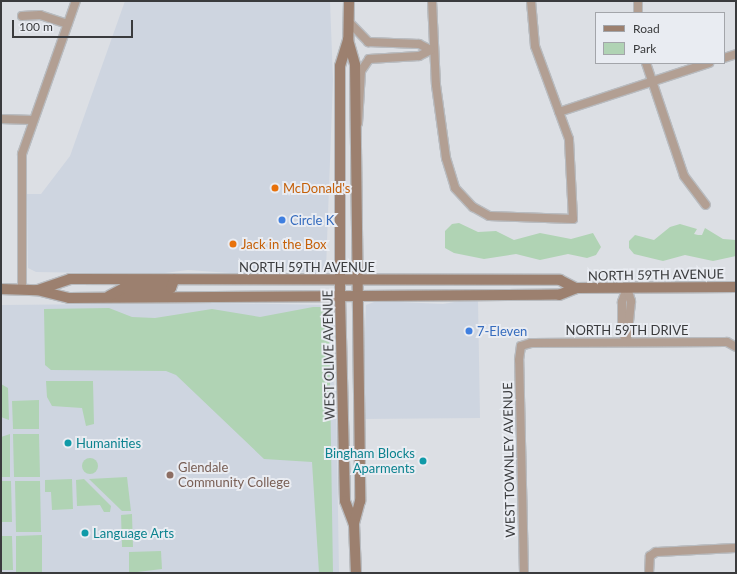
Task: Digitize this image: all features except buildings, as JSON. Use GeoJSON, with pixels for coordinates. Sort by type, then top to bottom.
{"type":"FeatureCollection","features":[{"type":"Feature","properties":{"kind":"main road","name":"WEST OLIVE AVENUE"},"geometry":{"type":"LineString","coordinates":[[349,1],[348,40],[340,66],[340,296],[345,501],[354,524]]}},
{"type":"Feature","properties":{"kind":"main road","name":"WEST OLIVE AVENUE"},"geometry":{"type":"LineString","coordinates":[[348,40],[355,65],[355,296],[360,501],[354,524],[356,573]]}},
{"type":"Feature","properties":{"kind":"main road","name":"NORTH 59TH AVENUE"},"geometry":{"type":"LineString","coordinates":[[37,290],[70,279],[340,281],[560,280],[576,288]]}},
{"type":"Feature","properties":{"kind":"main road"},"geometry":{"type":"LineString","coordinates":[[108,297],[124,288],[171,288],[174,280]]}},
{"type":"Feature","properties":{"kind":"main road","name":"NORTH 59TH AVENUE"},"geometry":{"type":"LineString","coordinates":[[1,289],[37,290],[69,298],[559,295],[576,288],[736,287]]}},
{"type":"Feature","properties":{"kind":"street"},"geometry":{"type":"LineString","coordinates":[[22,289],[20,163],[33,120],[76,1]]}},
{"type":"Feature","properties":{"kind":"street"},"geometry":{"type":"LineString","coordinates":[[432,1],[431,50],[446,158],[455,188],[472,207],[489,216],[573,219],[572,156],[559,112],[535,46],[530,1]]}},
{"type":"Feature","properties":{"kind":"street"},"geometry":{"type":"LineString","coordinates":[[638,1],[638,12]]}},
{"type":"Feature","properties":{"kind":"street"},"geometry":{"type":"LineString","coordinates":[[22,16],[40,15],[68,24]]}},
{"type":"Feature","properties":{"kind":"street"},"geometry":{"type":"LineString","coordinates":[[349,22],[368,42],[419,44],[431,50]]}},
{"type":"Feature","properties":{"kind":"street"},"geometry":{"type":"LineString","coordinates":[[356,132],[361,112],[361,70],[366,62],[373,56],[419,56],[431,50]]}},
{"type":"Feature","properties":{"kind":"street"},"geometry":{"type":"LineString","coordinates":[[725,58],[736,54]]}},
{"type":"Feature","properties":{"kind":"street"},"geometry":{"type":"LineString","coordinates":[[646,64],[684,176],[706,205]]}},
{"type":"Feature","properties":{"kind":"street"},"geometry":{"type":"LineString","coordinates":[[559,112],[705,64]]}},
{"type":"Feature","properties":{"kind":"street"},"geometry":{"type":"LineString","coordinates":[[1,120],[33,120]]}},
{"type":"Feature","properties":{"kind":"street"},"geometry":{"type":"LineString","coordinates":[[627,288],[622,300],[622,331],[627,342]]}},
{"type":"Feature","properties":{"kind":"street","name":"NORTH 59TH DRIVE"},"geometry":{"type":"LineString","coordinates":[[521,346],[531,343],[627,342],[735,346]]}},
{"type":"Feature","properties":{"kind":"street","name":"WEST TOWNLEY AVENUE"},"geometry":{"type":"LineString","coordinates":[[521,346],[519,360],[524,573]]}},
{"type":"Feature","properties":{"kind":"street"},"geometry":{"type":"LineString","coordinates":[[649,573],[650,556],[656,552],[736,548]]}},
{"type":"Feature","properties":{"kind":"shaded area"},"geometry":{"type":"Polygon","coordinates":[[[125,1],[330,1],[333,80],[326,269],[318,273],[262,270],[244,274],[188,270],[157,274],[36,272],[28,268],[27,194],[41,194],[70,156],[125,1]]]}},
{"type":"Feature","properties":{"kind":"shaded area"},"geometry":{"type":"Polygon","coordinates":[[[466,300],[478,300],[480,418],[362,419],[366,305],[377,301],[443,304],[466,300]]]}},
{"type":"Feature","properties":{"kind":"shaded area","name":"Glendale Community College"},"geometry":{"type":"Polygon","coordinates":[[[222,303],[325,305],[334,314],[331,372],[336,392],[339,573],[1,573],[1,305],[222,303]]]}},
{"type":"Feature","properties":{"kind":"green space"},"geometry":{"type":"Polygon","coordinates":[[[459,223],[478,232],[496,231],[514,240],[540,233],[571,239],[593,233],[601,247],[596,255],[587,258],[568,254],[540,260],[516,254],[484,259],[454,253],[445,248],[445,231],[452,224],[459,223]]]}},
{"type":"Feature","properties":{"kind":"green space"},"geometry":{"type":"Polygon","coordinates":[[[680,224],[697,229],[694,234],[702,235],[705,228],[723,239],[736,240],[736,256],[713,261],[685,255],[663,261],[634,254],[629,248],[629,241],[635,235],[654,240],[670,227],[680,224]]]}},
{"type":"Feature","properties":{"kind":"green space"},"geometry":{"type":"Polygon","coordinates":[[[313,307],[321,307],[329,315],[333,573],[319,573],[312,462],[264,459],[176,375],[166,371],[51,370],[45,365],[44,309],[109,308],[132,317],[155,318],[212,309],[260,317],[313,307]]]}},
{"type":"Feature","properties":{"kind":"green space"},"geometry":{"type":"Polygon","coordinates":[[[46,381],[93,381],[94,424],[86,426],[82,408],[52,406],[47,397],[46,381]]]}},
{"type":"Feature","properties":{"kind":"green space"},"geometry":{"type":"Polygon","coordinates":[[[1,384],[8,388],[9,420],[1,417],[1,384]]]}},
{"type":"Feature","properties":{"kind":"green space"},"geometry":{"type":"Polygon","coordinates":[[[39,400],[39,429],[13,429],[12,401],[39,400]]]}},
{"type":"Feature","properties":{"kind":"green space"},"geometry":{"type":"Polygon","coordinates":[[[10,434],[10,477],[1,477],[1,437],[10,434]]]}},
{"type":"Feature","properties":{"kind":"green space"},"geometry":{"type":"Polygon","coordinates":[[[13,434],[39,434],[40,477],[14,477],[13,434]]]}},
{"type":"Feature","properties":{"kind":"green space"},"geometry":{"type":"Polygon","coordinates":[[[90,458],[96,460],[98,466],[96,472],[90,474],[84,472],[82,466],[84,460],[90,458]]]}},
{"type":"Feature","properties":{"kind":"green space"},"geometry":{"type":"Polygon","coordinates":[[[127,477],[131,511],[122,511],[89,479],[127,477]]]}},
{"type":"Feature","properties":{"kind":"green space"},"geometry":{"type":"Polygon","coordinates":[[[72,479],[73,509],[52,510],[51,492],[45,492],[45,480],[72,479]]]}},
{"type":"Feature","properties":{"kind":"green space"},"geometry":{"type":"Polygon","coordinates":[[[84,479],[111,506],[110,512],[104,512],[100,505],[77,506],[76,480],[84,479]]]}},
{"type":"Feature","properties":{"kind":"green space"},"geometry":{"type":"Polygon","coordinates":[[[1,481],[11,481],[12,522],[1,522],[1,481]]]}},
{"type":"Feature","properties":{"kind":"green space"},"geometry":{"type":"Polygon","coordinates":[[[15,481],[40,481],[41,532],[16,532],[15,481]]]}},
{"type":"Feature","properties":{"kind":"green space"},"geometry":{"type":"Polygon","coordinates":[[[132,514],[133,547],[122,547],[121,515],[132,514]]]}},
{"type":"Feature","properties":{"kind":"green space"},"geometry":{"type":"Polygon","coordinates":[[[42,535],[42,573],[16,573],[16,536],[42,535]]]}},
{"type":"Feature","properties":{"kind":"green space"},"geometry":{"type":"Polygon","coordinates":[[[1,536],[12,536],[13,570],[1,570],[1,536]]]}},
{"type":"Feature","properties":{"kind":"green space"},"geometry":{"type":"Polygon","coordinates":[[[161,551],[162,569],[129,573],[129,552],[161,551]]]}},
{"type":"Feature","properties":{"kind":"place","name":"McDonald's"},"geometry":{"type":"Point","coordinates":[275,188]}},
{"type":"Feature","properties":{"kind":"place","name":"Circle K"},"geometry":{"type":"Point","coordinates":[282,220]}},
{"type":"Feature","properties":{"kind":"place","name":"Jack in the Box"},"geometry":{"type":"Point","coordinates":[233,244]}},
{"type":"Feature","properties":{"kind":"place","name":"7-Eleven"},"geometry":{"type":"Point","coordinates":[469,331]}},
{"type":"Feature","properties":{"kind":"place","name":"Humanities"},"geometry":{"type":"Point","coordinates":[68,443]}},
{"type":"Feature","properties":{"kind":"place","name":"Bingham Blocks Aparments"},"geometry":{"type":"Point","coordinates":[423,461]}},
{"type":"Feature","properties":{"kind":"place","name":"Glendale Community College"},"geometry":{"type":"Point","coordinates":[170,475]}},
{"type":"Feature","properties":{"kind":"place","name":"Language Arts"},"geometry":{"type":"Point","coordinates":[85,533]}}]}
